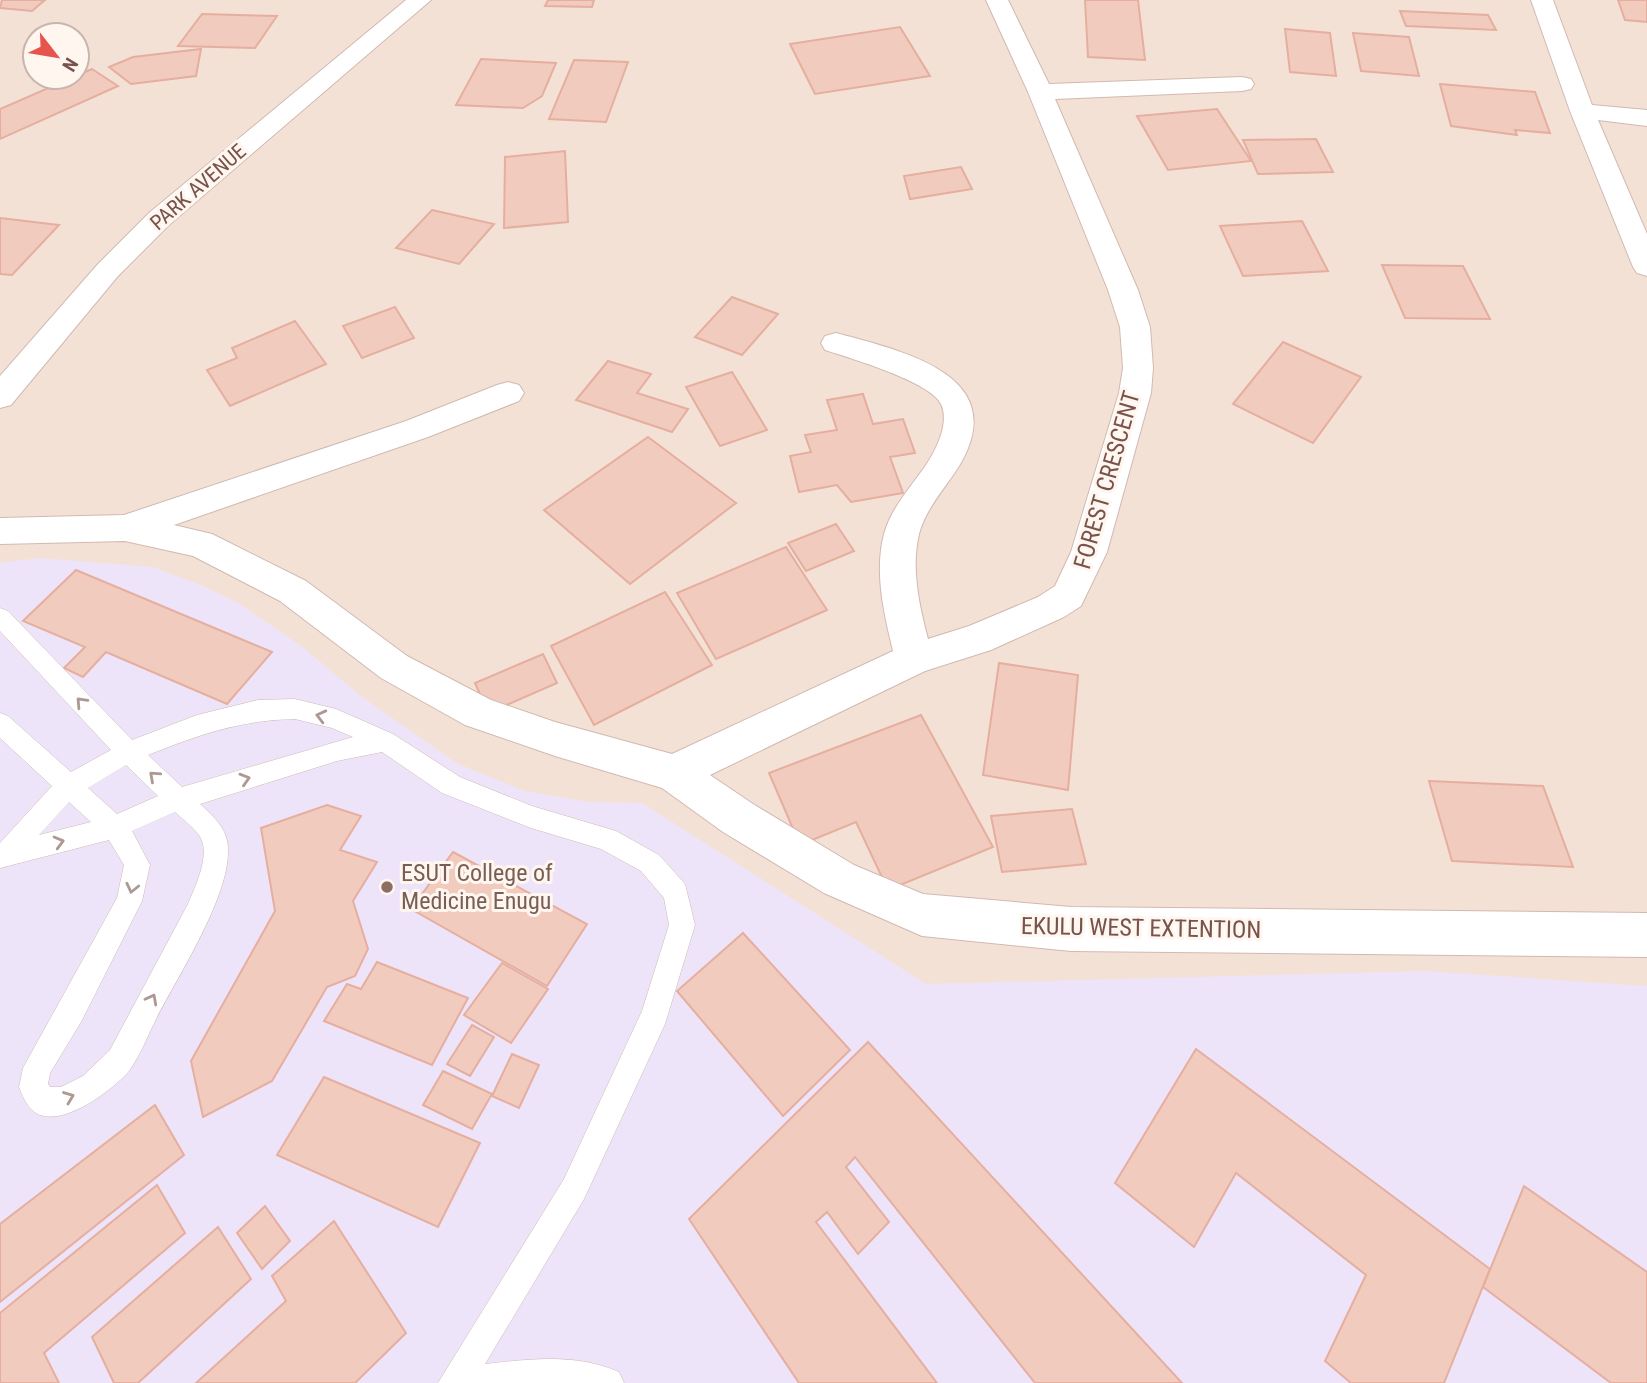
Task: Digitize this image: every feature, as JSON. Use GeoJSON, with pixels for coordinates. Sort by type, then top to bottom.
{"type":"FeatureCollection","features":[{"type":"Feature","properties":{"kind":"street","name":"PARK AVENUE"},"geometry":{"type":"LineString","coordinates":[[0,397],[108,270],[159,219],[420,0]]}},
{"type":"Feature","properties":{"kind":"street","name":"FOREST CRESCENT"},"geometry":{"type":"LineString","coordinates":[[674,773],[914,659],[978,639],[1051,607],[1068,596],[1089,552],[1135,393],[1138,368],[1135,327],[1123,290],[1040,92],[997,0]]}},
{"type":"Feature","properties":{"kind":"street"},"geometry":{"type":"LineString","coordinates":[[1542,0],[1582,111],[1647,267]]}},
{"type":"Feature","properties":{"kind":"street"},"geometry":{"type":"LineString","coordinates":[[1040,92],[1242,84]]}},
{"type":"Feature","properties":{"kind":"street"},"geometry":{"type":"LineString","coordinates":[[1582,111],[1647,118]]}},
{"type":"Feature","properties":{"kind":"street"},"geometry":{"type":"LineString","coordinates":[[836,343],[904,367],[942,385],[952,394],[957,406],[959,431],[947,460],[910,514],[903,531],[898,559],[902,610],[914,659]]}},
{"type":"Feature","properties":{"kind":"street"},"geometry":{"type":"LineString","coordinates":[[0,531],[125,528],[417,429],[508,393]]}},
{"type":"Feature","properties":{"kind":"street","name":"EKULU WEST EXTENTION"},"geometry":{"type":"LineString","coordinates":[[125,528],[200,544],[246,565],[293,591],[394,667],[479,713],[555,739],[674,773],[738,818],[839,879],[922,915],[1072,929],[1647,935]]}},
{"type":"Feature","properties":{"kind":"lane"},"geometry":{"type":"LineString","coordinates":[[0,617],[128,752],[212,831],[216,852],[210,880],[198,911],[120,1060],[93,1086],[63,1101],[43,1101],[33,1087],[37,1068],[77,1001],[129,901],[137,865],[129,847],[114,827],[67,787],[0,723]]}},
{"type":"Feature","properties":{"kind":"lane"},"geometry":{"type":"LineString","coordinates":[[3,858],[67,787],[128,752],[197,725],[258,710],[295,709],[336,719],[385,741],[451,785],[531,817],[607,838],[650,863],[677,893],[682,925],[655,1014],[574,1189],[498,1317],[454,1383]]}},
{"type":"Feature","properties":{"kind":"lane"},"geometry":{"type":"LineString","coordinates":[[3,858],[114,827],[179,799],[337,751],[385,741]]}},
{"type":"Feature","properties":{"kind":"lane"},"geometry":{"type":"LineString","coordinates":[[461,1383],[554,1373],[608,1383]]}},
{"type":"Feature","properties":{"kind":"shaded area"},"geometry":{"type":"Polygon","coordinates":[[[0,0],[1647,0],[1647,1383],[0,1383],[0,0]]]}},
{"type":"Feature","properties":{"kind":"shaded area","name":"ESUT College of Medicine Enugu"},"geometry":{"type":"Polygon","coordinates":[[[40,558],[153,567],[205,587],[240,604],[301,646],[362,697],[458,764],[525,791],[588,802],[642,803],[926,984],[1426,971],[1647,986],[1647,1383],[0,1383],[0,563],[40,558]]]}},
{"type":"Feature","properties":{"kind":"building"},"geometry":{"type":"Polygon","coordinates":[[[2,0],[45,0],[32,11],[0,8],[2,0]]]}},
{"type":"Feature","properties":{"kind":"building"},"geometry":{"type":"Polygon","coordinates":[[[548,0],[594,0],[592,7],[545,6],[548,0]]]}},
{"type":"Feature","properties":{"kind":"building"},"geometry":{"type":"Polygon","coordinates":[[[1085,0],[1138,0],[1145,60],[1088,57],[1085,0]]]}},
{"type":"Feature","properties":{"kind":"building"},"geometry":{"type":"Polygon","coordinates":[[[1618,0],[1647,0],[1647,22],[1625,20],[1618,0]]]}},
{"type":"Feature","properties":{"kind":"building"},"geometry":{"type":"Polygon","coordinates":[[[1400,11],[1488,15],[1496,30],[1406,26],[1400,11]]]}},
{"type":"Feature","properties":{"kind":"building"},"geometry":{"type":"Polygon","coordinates":[[[202,14],[277,16],[255,48],[178,46],[202,14]]]}},
{"type":"Feature","properties":{"kind":"building"},"geometry":{"type":"Polygon","coordinates":[[[900,27],[930,76],[815,94],[790,44],[900,27]]]}},
{"type":"Feature","properties":{"kind":"building"},"geometry":{"type":"Polygon","coordinates":[[[1285,29],[1330,33],[1336,76],[1290,72],[1285,29]]]}},
{"type":"Feature","properties":{"kind":"building"},"geometry":{"type":"Polygon","coordinates":[[[1353,33],[1409,37],[1419,76],[1361,71],[1353,33]]]}},
{"type":"Feature","properties":{"kind":"building"},"geometry":{"type":"Polygon","coordinates":[[[201,49],[196,76],[131,84],[109,67],[133,57],[201,49]]]}},
{"type":"Feature","properties":{"kind":"building"},"geometry":{"type":"Polygon","coordinates":[[[481,59],[556,63],[542,96],[523,108],[456,105],[481,59]]]}},
{"type":"Feature","properties":{"kind":"building"},"geometry":{"type":"Polygon","coordinates":[[[574,60],[628,62],[606,122],[549,119],[574,60]]]}},
{"type":"Feature","properties":{"kind":"building"},"geometry":{"type":"Polygon","coordinates":[[[91,69],[118,86],[0,139],[0,109],[41,91],[91,91],[91,69]]]}},
{"type":"Feature","properties":{"kind":"building"},"geometry":{"type":"Polygon","coordinates":[[[1440,84],[1535,92],[1550,133],[1515,130],[1517,135],[1451,126],[1440,84]]]}},
{"type":"Feature","properties":{"kind":"building"},"geometry":{"type":"Polygon","coordinates":[[[1217,109],[1251,161],[1168,170],[1137,116],[1217,109]]]}},
{"type":"Feature","properties":{"kind":"building"},"geometry":{"type":"Polygon","coordinates":[[[1316,139],[1333,172],[1258,174],[1243,140],[1316,139]]]}},
{"type":"Feature","properties":{"kind":"building"},"geometry":{"type":"Polygon","coordinates":[[[565,151],[568,222],[504,228],[505,157],[565,151]]]}},
{"type":"Feature","properties":{"kind":"building"},"geometry":{"type":"Polygon","coordinates":[[[961,167],[972,189],[910,199],[904,176],[961,167]]]}},
{"type":"Feature","properties":{"kind":"building"},"geometry":{"type":"Polygon","coordinates":[[[432,210],[494,224],[459,264],[396,248],[432,210]]]}},
{"type":"Feature","properties":{"kind":"building"},"geometry":{"type":"Polygon","coordinates":[[[0,218],[59,225],[12,275],[0,274],[0,218]]]}},
{"type":"Feature","properties":{"kind":"building"},"geometry":{"type":"Polygon","coordinates":[[[1302,221],[1328,271],[1243,276],[1220,226],[1302,221]]]}},
{"type":"Feature","properties":{"kind":"building"},"geometry":{"type":"Polygon","coordinates":[[[1382,265],[1463,266],[1490,319],[1405,318],[1382,265]]]}},
{"type":"Feature","properties":{"kind":"building"},"geometry":{"type":"Polygon","coordinates":[[[732,297],[778,314],[742,355],[695,337],[732,297]]]}},
{"type":"Feature","properties":{"kind":"building"},"geometry":{"type":"Polygon","coordinates":[[[395,307],[414,338],[362,358],[343,326],[395,307]]]}},
{"type":"Feature","properties":{"kind":"building"},"geometry":{"type":"Polygon","coordinates":[[[295,321],[326,364],[230,406],[207,370],[237,358],[232,348],[295,321]]]}},
{"type":"Feature","properties":{"kind":"building"},"geometry":{"type":"Polygon","coordinates":[[[1283,342],[1361,377],[1313,443],[1233,404],[1283,342]]]}},
{"type":"Feature","properties":{"kind":"building"},"geometry":{"type":"Polygon","coordinates":[[[608,361],[651,374],[637,393],[688,409],[672,432],[576,400],[608,361]]]}},
{"type":"Feature","properties":{"kind":"building"},"geometry":{"type":"Polygon","coordinates":[[[732,372],[767,430],[720,446],[686,387],[732,372]]]}},
{"type":"Feature","properties":{"kind":"building"},"geometry":{"type":"Polygon","coordinates":[[[863,394],[873,424],[903,419],[915,453],[890,457],[903,493],[851,502],[837,485],[799,492],[790,456],[811,452],[805,435],[837,430],[827,400],[863,394]]]}},
{"type":"Feature","properties":{"kind":"building"},"geometry":{"type":"Polygon","coordinates":[[[648,437],[736,503],[630,584],[544,510],[648,437]]]}},
{"type":"Feature","properties":{"kind":"building"},"geometry":{"type":"Polygon","coordinates":[[[836,524],[854,551],[806,571],[788,543],[836,524]]]}},
{"type":"Feature","properties":{"kind":"building"},"geometry":{"type":"Polygon","coordinates":[[[786,547],[827,610],[716,659],[677,593],[786,547]]]}},
{"type":"Feature","properties":{"kind":"building"},"geometry":{"type":"Polygon","coordinates":[[[76,570],[272,652],[227,704],[106,652],[83,677],[64,668],[85,647],[23,621],[76,570]]]}},
{"type":"Feature","properties":{"kind":"building"},"geometry":{"type":"Polygon","coordinates":[[[665,592],[712,665],[594,725],[551,646],[665,592]]]}},
{"type":"Feature","properties":{"kind":"building"},"geometry":{"type":"Polygon","coordinates":[[[543,654],[557,683],[488,713],[475,683],[543,654]]]}},
{"type":"Feature","properties":{"kind":"building"},"geometry":{"type":"Polygon","coordinates":[[[999,663],[1078,675],[1068,790],[983,775],[999,663]]]}},
{"type":"Feature","properties":{"kind":"building"},"geometry":{"type":"Polygon","coordinates":[[[921,715],[993,847],[888,890],[856,822],[800,845],[769,773],[921,715]]]}},
{"type":"Feature","properties":{"kind":"building"},"geometry":{"type":"Polygon","coordinates":[[[1429,781],[1543,786],[1573,867],[1452,861],[1429,781]]]}},
{"type":"Feature","properties":{"kind":"building"},"geometry":{"type":"Polygon","coordinates":[[[327,805],[361,816],[340,850],[377,862],[353,901],[368,949],[355,976],[327,987],[272,1081],[203,1117],[191,1061],[275,911],[261,828],[327,805]]]}},
{"type":"Feature","properties":{"kind":"building"},"geometry":{"type":"Polygon","coordinates":[[[1072,809],[1086,864],[1002,872],[991,816],[1072,809]]]}},
{"type":"Feature","properties":{"kind":"building"},"geometry":{"type":"Polygon","coordinates":[[[453,852],[587,924],[547,986],[411,909],[453,852]]]}},
{"type":"Feature","properties":{"kind":"building"},"geometry":{"type":"Polygon","coordinates":[[[743,933],[850,1050],[783,1116],[677,991],[743,933]]]}},
{"type":"Feature","properties":{"kind":"building"},"geometry":{"type":"Polygon","coordinates":[[[377,962],[468,998],[432,1065],[324,1021],[347,984],[361,989],[377,962]]]}},
{"type":"Feature","properties":{"kind":"building"},"geometry":{"type":"Polygon","coordinates":[[[502,963],[548,989],[511,1043],[464,1015],[502,963]]]}},
{"type":"Feature","properties":{"kind":"building"},"geometry":{"type":"Polygon","coordinates":[[[472,1025],[494,1037],[470,1076],[447,1064],[472,1025]]]}},
{"type":"Feature","properties":{"kind":"building"},"geometry":{"type":"Polygon","coordinates":[[[868,1042],[1182,1383],[1035,1383],[855,1157],[846,1167],[889,1222],[858,1254],[827,1212],[816,1222],[937,1383],[799,1383],[689,1219],[868,1042]]]}},
{"type":"Feature","properties":{"kind":"building"},"geometry":{"type":"Polygon","coordinates":[[[1196,1049],[1490,1269],[1444,1383],[1351,1383],[1325,1361],[1366,1275],[1236,1173],[1194,1247],[1115,1183],[1196,1049]]]}},
{"type":"Feature","properties":{"kind":"building"},"geometry":{"type":"Polygon","coordinates":[[[512,1054],[539,1065],[519,1108],[492,1096],[512,1054]]]}},
{"type":"Feature","properties":{"kind":"building"},"geometry":{"type":"Polygon","coordinates":[[[443,1071],[492,1094],[472,1129],[423,1105],[443,1071]]]}},
{"type":"Feature","properties":{"kind":"building"},"geometry":{"type":"Polygon","coordinates":[[[324,1077],[480,1143],[438,1227],[277,1155],[324,1077]]]}},
{"type":"Feature","properties":{"kind":"building"},"geometry":{"type":"Polygon","coordinates":[[[155,1105],[184,1155],[0,1302],[0,1224],[155,1105]]]}},
{"type":"Feature","properties":{"kind":"building"},"geometry":{"type":"Polygon","coordinates":[[[157,1185],[185,1233],[44,1353],[59,1383],[0,1383],[0,1313],[157,1185]]]}},
{"type":"Feature","properties":{"kind":"building"},"geometry":{"type":"Polygon","coordinates":[[[1524,1186],[1647,1272],[1647,1383],[1611,1383],[1483,1287],[1524,1186]]]}},
{"type":"Feature","properties":{"kind":"building"},"geometry":{"type":"Polygon","coordinates":[[[265,1206],[290,1241],[262,1269],[237,1233],[265,1206]]]}},
{"type":"Feature","properties":{"kind":"building"},"geometry":{"type":"Polygon","coordinates":[[[334,1221],[406,1333],[355,1383],[196,1383],[286,1301],[272,1276],[334,1221]]]}},
{"type":"Feature","properties":{"kind":"building"},"geometry":{"type":"Polygon","coordinates":[[[218,1227],[251,1279],[138,1383],[114,1383],[92,1337],[218,1227]]]}},
{"type":"Feature","properties":{"kind":"place","name":"ESUT College of Medicine Enugu"},"geometry":{"type":"Point","coordinates":[387,887]}}]}
